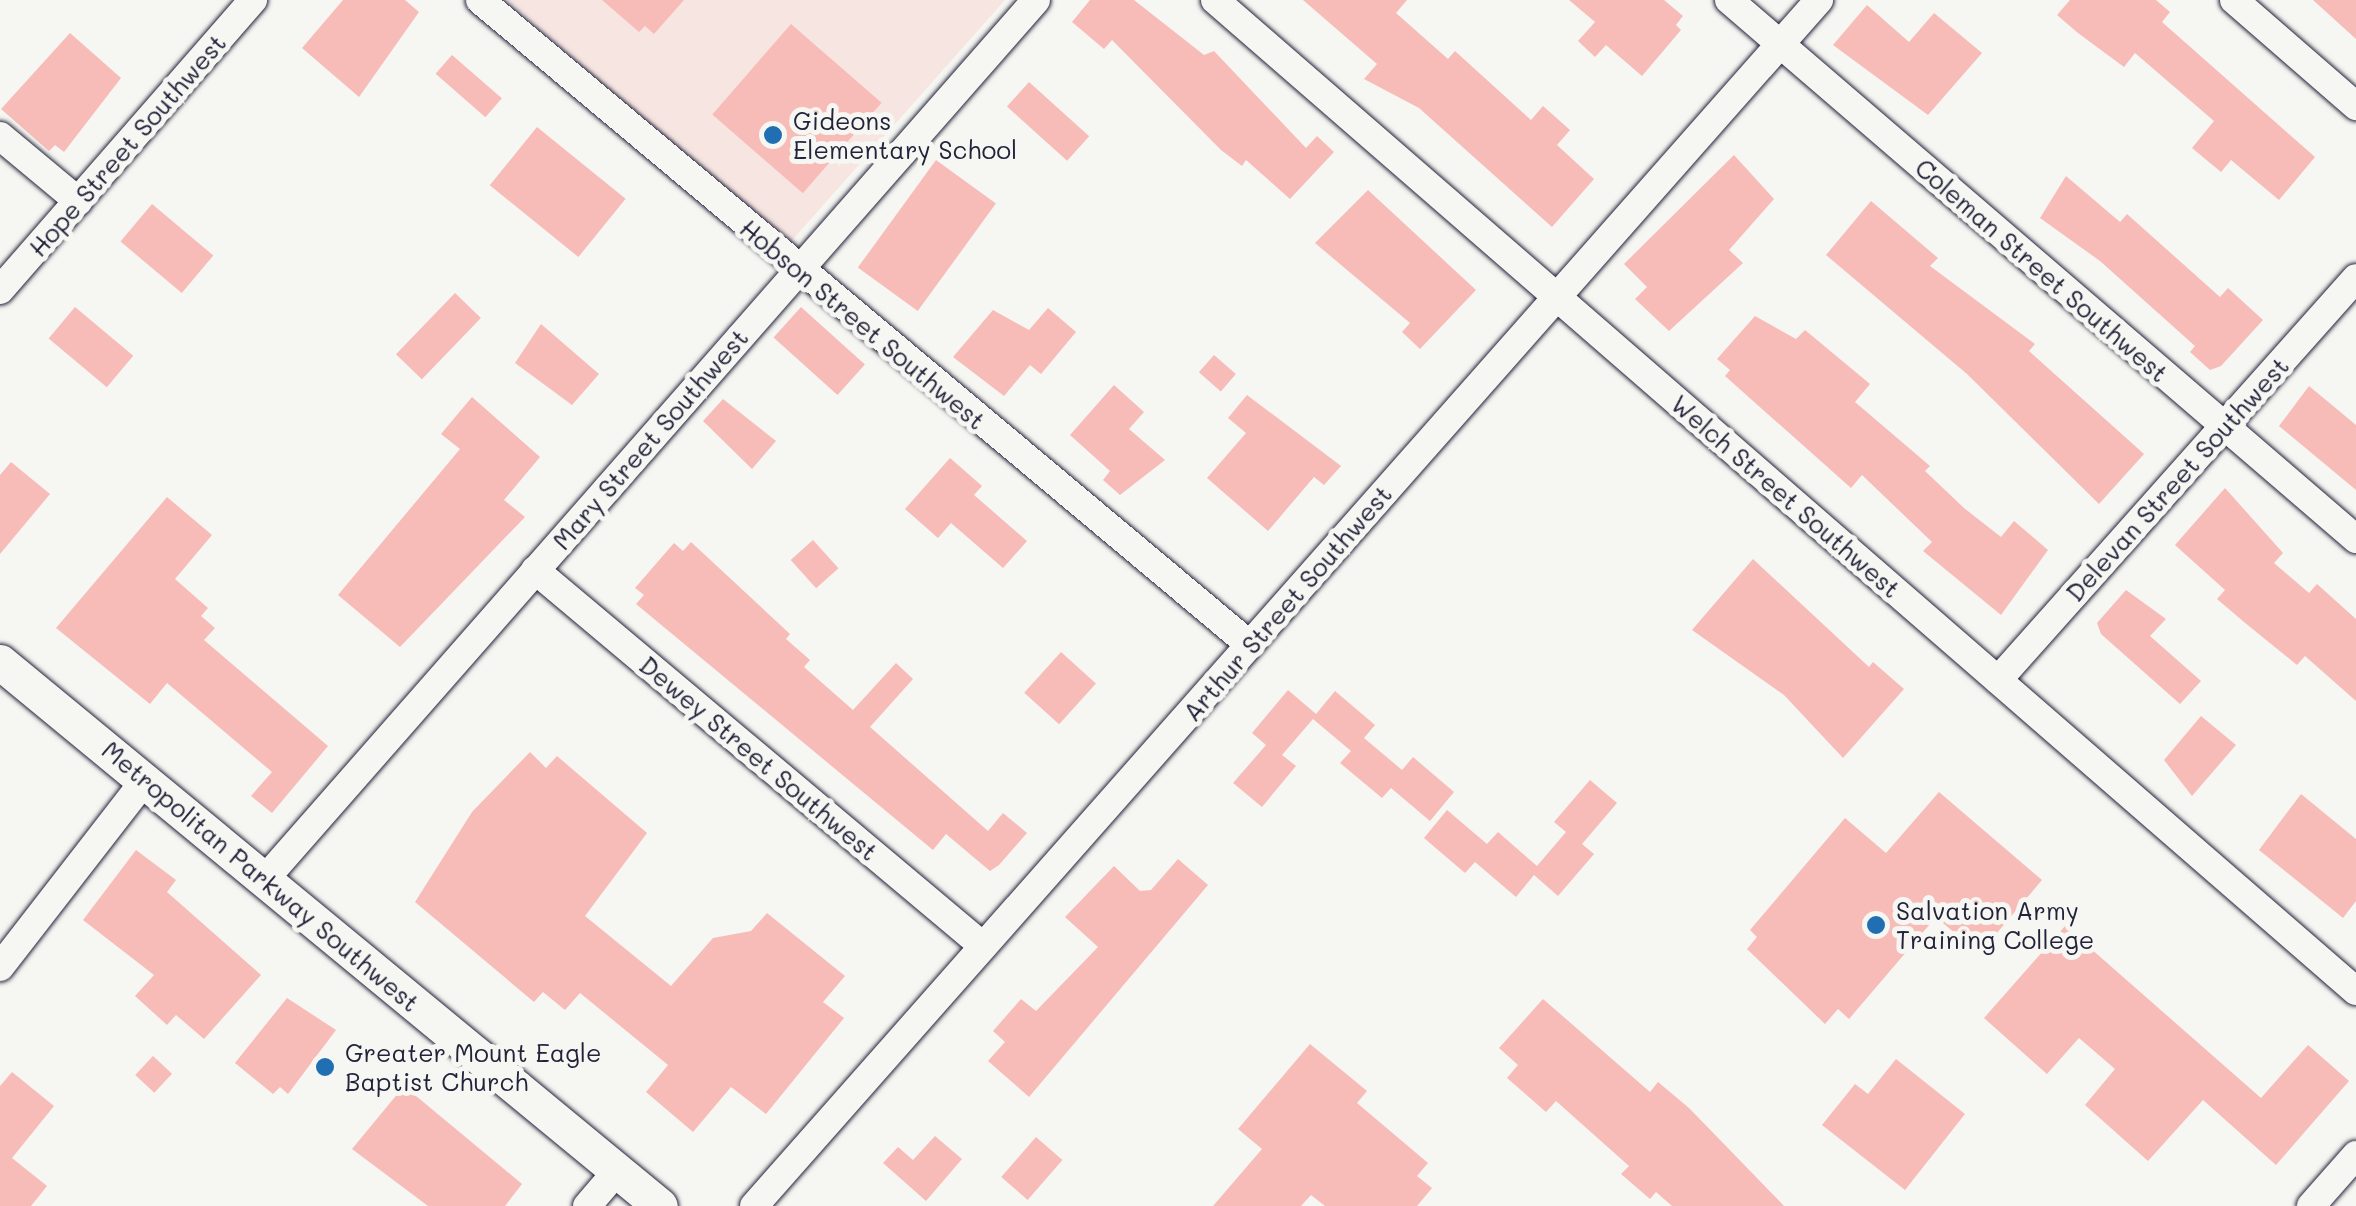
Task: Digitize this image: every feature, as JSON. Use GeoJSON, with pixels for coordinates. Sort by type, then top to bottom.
{"type":"FeatureCollection","features":[{"type":"Feature","properties":{"kind":"main road","name":"Metropolitan Parkway Southwest"},"geometry":{"type":"LineString","coordinates":[[0,662],[660,1206]]}},
{"type":"Feature","properties":{"kind":"street","name":"Hope Street Southwest"},"geometry":{"type":"LineString","coordinates":[[0,290],[253,0]]}},
{"type":"Feature","properties":{"kind":"street","name":"Hobson Street Southwest"},"geometry":{"type":"LineString","coordinates":[[480,0],[798,272],[1250,645]]}},
{"type":"Feature","properties":{"kind":"street","name":"Mary Street Southwest"},"geometry":{"type":"LineString","coordinates":[[265,879],[1036,0]]}},
{"type":"Feature","properties":{"kind":"street","name":"Welch Street Southwest"},"geometry":{"type":"LineString","coordinates":[[1215,0],[2356,991]]}},
{"type":"Feature","properties":{"kind":"street","name":"Coleman Street Southwest"},"geometry":{"type":"LineString","coordinates":[[1728,0],[2356,539]]}},
{"type":"Feature","properties":{"kind":"street","name":"Arthur Street Southwest"},"geometry":{"type":"LineString","coordinates":[[754,1206],[1818,0]]}},
{"type":"Feature","properties":{"kind":"street"},"geometry":{"type":"LineString","coordinates":[[2234,0],[2356,106]]}},
{"type":"Feature","properties":{"kind":"street"},"geometry":{"type":"LineString","coordinates":[[0,136],[78,200]]}},
{"type":"Feature","properties":{"kind":"street","name":"Delevan Street Southwest"},"geometry":{"type":"LineString","coordinates":[[1998,680],[2356,278]]}},
{"type":"Feature","properties":{"kind":"street","name":"Dewey Street Southwest"},"geometry":{"type":"LineString","coordinates":[[535,570],[983,946]]}},
{"type":"Feature","properties":{"kind":"street"},"geometry":{"type":"LineString","coordinates":[[0,967],[145,780]]}},
{"type":"Feature","properties":{"kind":"street"},"geometry":{"type":"LineString","coordinates":[[2311,1206],[2356,1155]]}},
{"type":"Feature","properties":{"kind":"street"},"geometry":{"type":"LineString","coordinates":[[587,1206],[617,1171]]}},
{"type":"Feature","properties":{"kind":"shaded area","name":"Gideons Elementary School"},"geometry":{"type":"Polygon","coordinates":[[[507,0],[1005,0],[787,246],[507,0]]]}},
{"type":"Feature","properties":{"kind":"building"},"geometry":{"type":"Polygon","coordinates":[[[343,0],[405,0],[419,12],[359,97],[302,48],[343,0]]]}},
{"type":"Feature","properties":{"kind":"building"},"geometry":{"type":"Polygon","coordinates":[[[602,0],[684,0],[654,34],[645,26],[639,32],[602,0]]]}},
{"type":"Feature","properties":{"kind":"building"},"geometry":{"type":"Polygon","coordinates":[[[1090,0],[1134,0],[1204,55],[1214,51],[1306,148],[1317,136],[1334,152],[1290,199],[1246,160],[1242,166],[1221,150],[1112,40],[1104,49],[1072,22],[1090,0]]]}},
{"type":"Feature","properties":{"kind":"building"},"geometry":{"type":"Polygon","coordinates":[[[1303,0],[1407,0],[1396,13],[1448,59],[1455,51],[1531,120],[1543,106],[1570,130],[1557,145],[1594,179],[1552,227],[1419,108],[1364,79],[1377,64],[1303,0]]]}},
{"type":"Feature","properties":{"kind":"building"},"geometry":{"type":"Polygon","coordinates":[[[1569,0],[1664,0],[1683,16],[1676,25],[1681,30],[1642,76],[1606,45],[1595,57],[1578,41],[1595,22],[1569,0]]]}},
{"type":"Feature","properties":{"kind":"building"},"geometry":{"type":"Polygon","coordinates":[[[2070,0],[2156,0],[2170,12],[2162,22],[2315,157],[2279,200],[2231,160],[2221,172],[2192,148],[2214,121],[2135,53],[2124,67],[2078,33],[2057,15],[2070,0]]]}},
{"type":"Feature","properties":{"kind":"building"},"geometry":{"type":"Polygon","coordinates":[[[2313,0],[2356,0],[2356,39],[2313,0]]]}},
{"type":"Feature","properties":{"kind":"building"},"geometry":{"type":"Polygon","coordinates":[[[1867,5],[1909,42],[1934,13],[1982,53],[1928,115],[1833,45],[1867,5]]]}},
{"type":"Feature","properties":{"kind":"building"},"geometry":{"type":"Polygon","coordinates":[[[791,24],[882,103],[803,193],[712,115],[791,24]]]}},
{"type":"Feature","properties":{"kind":"building"},"geometry":{"type":"Polygon","coordinates":[[[70,33],[121,78],[64,152],[55,145],[49,151],[1,109],[70,33]]]}},
{"type":"Feature","properties":{"kind":"building"},"geometry":{"type":"Polygon","coordinates":[[[452,55],[502,98],[485,117],[436,74],[452,55]]]}},
{"type":"Feature","properties":{"kind":"building"},"geometry":{"type":"Polygon","coordinates":[[[1029,82],[1089,136],[1067,161],[1007,107],[1029,82]]]}},
{"type":"Feature","properties":{"kind":"building"},"geometry":{"type":"Polygon","coordinates":[[[537,127],[626,199],[578,257],[490,185],[537,127]]]}},
{"type":"Feature","properties":{"kind":"building"},"geometry":{"type":"Polygon","coordinates":[[[1734,155],[1774,199],[1729,250],[1743,263],[1669,331],[1635,299],[1647,287],[1624,264],[1734,155]]]}},
{"type":"Feature","properties":{"kind":"building"},"geometry":{"type":"Polygon","coordinates":[[[936,160],[996,203],[918,311],[858,268],[936,160]]]}},
{"type":"Feature","properties":{"kind":"building"},"geometry":{"type":"Polygon","coordinates":[[[2066,176],[2120,222],[2127,214],[2220,297],[2228,288],[2263,320],[2221,366],[2210,370],[2190,352],[2195,346],[2100,261],[2040,218],[2066,176]]]}},
{"type":"Feature","properties":{"kind":"building"},"geometry":{"type":"Polygon","coordinates":[[[1368,190],[1476,290],[1420,349],[1402,332],[1410,323],[1315,243],[1368,190]]]}},
{"type":"Feature","properties":{"kind":"building"},"geometry":{"type":"Polygon","coordinates":[[[1871,201],[1938,258],[1930,266],[2035,344],[2029,351],[2144,454],[2099,504],[1967,374],[1826,255],[1871,201]]]}},
{"type":"Feature","properties":{"kind":"building"},"geometry":{"type":"Polygon","coordinates":[[[152,204],[213,255],[182,293],[121,242],[152,204]]]}},
{"type":"Feature","properties":{"kind":"building"},"geometry":{"type":"Polygon","coordinates":[[[455,293],[481,318],[422,379],[396,354],[455,293]]]}},
{"type":"Feature","properties":{"kind":"building"},"geometry":{"type":"Polygon","coordinates":[[[75,307],[133,356],[107,387],[49,338],[75,307]]]}},
{"type":"Feature","properties":{"kind":"building"},"geometry":{"type":"Polygon","coordinates":[[[801,307],[865,365],[837,395],[774,337],[801,307]]]}},
{"type":"Feature","properties":{"kind":"building"},"geometry":{"type":"Polygon","coordinates":[[[1048,308],[1076,332],[1041,374],[1030,365],[1004,396],[953,357],[993,310],[1029,330],[1048,308]]]}},
{"type":"Feature","properties":{"kind":"building"},"geometry":{"type":"Polygon","coordinates":[[[1755,316],[1796,339],[1805,330],[1870,384],[1855,402],[1930,466],[1925,471],[1964,508],[2001,537],[2014,521],[2048,550],[2001,615],[1923,551],[1932,542],[1862,475],[1851,488],[1725,376],[1730,370],[1717,359],[1755,316]]]}},
{"type":"Feature","properties":{"kind":"building"},"geometry":{"type":"Polygon","coordinates":[[[541,324],[599,374],[572,405],[515,363],[541,324]]]}},
{"type":"Feature","properties":{"kind":"building"},"geometry":{"type":"Polygon","coordinates":[[[1214,355],[1236,374],[1221,391],[1199,372],[1214,355]]]}},
{"type":"Feature","properties":{"kind":"building"},"geometry":{"type":"Polygon","coordinates":[[[1114,385],[1144,412],[1129,429],[1165,460],[1120,495],[1103,480],[1110,471],[1070,435],[1114,385]]]}},
{"type":"Feature","properties":{"kind":"building"},"geometry":{"type":"Polygon","coordinates":[[[2309,386],[2356,425],[2356,490],[2279,426],[2309,386]]]}},
{"type":"Feature","properties":{"kind":"building"},"geometry":{"type":"Polygon","coordinates":[[[1247,395],[1341,466],[1324,485],[1314,477],[1268,531],[1207,478],[1246,433],[1228,418],[1247,395]]]}},
{"type":"Feature","properties":{"kind":"building"},"geometry":{"type":"Polygon","coordinates":[[[472,397],[540,457],[504,500],[525,517],[400,647],[338,595],[460,449],[441,434],[472,397]]]}},
{"type":"Feature","properties":{"kind":"building"},"geometry":{"type":"Polygon","coordinates":[[[723,399],[776,441],[752,469],[703,421],[723,399]]]}},
{"type":"Feature","properties":{"kind":"building"},"geometry":{"type":"Polygon","coordinates":[[[950,458],[982,486],[974,495],[1027,541],[1003,568],[951,523],[938,538],[905,509],[950,458]]]}},
{"type":"Feature","properties":{"kind":"building"},"geometry":{"type":"Polygon","coordinates":[[[11,462],[50,494],[0,554],[0,475],[11,462]]]}},
{"type":"Feature","properties":{"kind":"building"},"geometry":{"type":"Polygon","coordinates":[[[2225,488],[2283,553],[2274,563],[2309,593],[2317,584],[2356,619],[2356,701],[2305,656],[2297,665],[2217,599],[2225,590],[2175,545],[2225,488]]]}},
{"type":"Feature","properties":{"kind":"building"},"geometry":{"type":"Polygon","coordinates":[[[167,497],[212,535],[175,579],[208,608],[201,616],[215,628],[204,640],[328,746],[272,813],[251,796],[272,772],[167,683],[150,704],[56,628],[167,497]]]}},
{"type":"Feature","properties":{"kind":"building"},"geometry":{"type":"Polygon","coordinates":[[[813,540],[838,568],[816,588],[791,560],[813,540]]]}},
{"type":"Feature","properties":{"kind":"building"},"geometry":{"type":"Polygon","coordinates":[[[691,542],[790,634],[786,639],[810,660],[804,667],[853,710],[896,663],[913,679],[870,727],[988,831],[1003,813],[1027,833],[999,865],[990,871],[946,834],[933,850],[636,604],[644,595],[635,588],[674,543],[683,551],[691,542]]]}},
{"type":"Feature","properties":{"kind":"building"},"geometry":{"type":"Polygon","coordinates":[[[1753,559],[1869,667],[1873,662],[1904,689],[1843,758],[1784,695],[1692,630],[1753,559]]]}},
{"type":"Feature","properties":{"kind":"building"},"geometry":{"type":"Polygon","coordinates":[[[2126,590],[2166,619],[2150,636],[2201,681],[2180,704],[2101,634],[2097,623],[2126,590]]]}},
{"type":"Feature","properties":{"kind":"building"},"geometry":{"type":"Polygon","coordinates":[[[1061,652],[1096,683],[1059,724],[1024,693],[1061,652]]]}},
{"type":"Feature","properties":{"kind":"building"},"geometry":{"type":"Polygon","coordinates":[[[1288,690],[1316,714],[1335,691],[1375,725],[1364,738],[1402,770],[1413,757],[1454,792],[1430,821],[1391,788],[1382,798],[1340,763],[1351,751],[1313,719],[1282,755],[1296,766],[1262,807],[1233,783],[1266,745],[1252,733],[1288,690]]]}},
{"type":"Feature","properties":{"kind":"building"},"geometry":{"type":"Polygon","coordinates":[[[2201,716],[2236,745],[2192,796],[2164,760],[2201,716]]]}},
{"type":"Feature","properties":{"kind":"building"},"geometry":{"type":"Polygon","coordinates":[[[530,752],[546,768],[557,756],[647,833],[585,916],[671,986],[713,938],[751,931],[767,913],[845,976],[823,1002],[844,1018],[766,1114],[731,1087],[693,1132],[646,1092],[668,1065],[580,993],[565,1010],[543,992],[534,1002],[415,902],[472,812],[530,752]]]}},
{"type":"Feature","properties":{"kind":"building"},"geometry":{"type":"Polygon","coordinates":[[[1590,780],[1617,803],[1582,844],[1594,854],[1558,896],[1534,875],[1516,897],[1475,862],[1465,873],[1424,838],[1447,810],[1487,844],[1498,832],[1537,866],[1566,832],[1554,822],[1590,780]]]}},
{"type":"Feature","properties":{"kind":"building"},"geometry":{"type":"Polygon","coordinates":[[[1939,792],[2042,880],[1979,954],[1936,917],[1849,1019],[1838,1009],[1825,1024],[1747,949],[1757,937],[1750,930],[1845,818],[1886,853],[1939,792]]]}},
{"type":"Feature","properties":{"kind":"building"},"geometry":{"type":"Polygon","coordinates":[[[2301,794],[2356,839],[2356,901],[2343,918],[2259,850],[2301,794]]]}},
{"type":"Feature","properties":{"kind":"building"},"geometry":{"type":"Polygon","coordinates":[[[136,850],[176,880],[167,892],[261,975],[204,1039],[176,1015],[167,1025],[135,996],[154,975],[83,920],[136,850]]]}},
{"type":"Feature","properties":{"kind":"building"},"geometry":{"type":"Polygon","coordinates":[[[1178,859],[1208,885],[1029,1097],[988,1061],[1005,1042],[993,1031],[1021,999],[1036,1011],[1098,947],[1065,917],[1114,866],[1140,891],[1151,890],[1178,859]]]}},
{"type":"Feature","properties":{"kind":"building"},"geometry":{"type":"Polygon","coordinates":[[[2065,926],[2261,1098],[2308,1045],[2349,1081],[2276,1165],[2203,1100],[2148,1161],[2085,1105],[2115,1069],[2079,1038],[2047,1074],[1984,1018],[2065,926]]]}},
{"type":"Feature","properties":{"kind":"building"},"geometry":{"type":"Polygon","coordinates":[[[287,998],[336,1030],[288,1094],[280,1087],[273,1094],[235,1063],[287,998]]]}},
{"type":"Feature","properties":{"kind":"building"},"geometry":{"type":"Polygon","coordinates":[[[1543,999],[1650,1092],[1658,1082],[1689,1108],[1784,1206],[1672,1206],[1656,1192],[1650,1199],[1621,1174],[1629,1166],[1556,1101],[1546,1112],[1507,1078],[1518,1065],[1499,1048],[1543,999]]]}},
{"type":"Feature","properties":{"kind":"building"},"geometry":{"type":"Polygon","coordinates":[[[1310,1044],[1367,1091],[1357,1103],[1428,1163],[1417,1176],[1432,1188],[1417,1206],[1325,1206],[1311,1195],[1301,1206],[1213,1206],[1262,1149],[1238,1129],[1310,1044]]]}},
{"type":"Feature","properties":{"kind":"building"},"geometry":{"type":"Polygon","coordinates":[[[153,1056],[172,1074],[154,1093],[135,1075],[153,1056]]]}},
{"type":"Feature","properties":{"kind":"building"},"geometry":{"type":"Polygon","coordinates":[[[1896,1059],[1965,1114],[1905,1190],[1822,1125],[1855,1084],[1868,1094],[1896,1059]]]}},
{"type":"Feature","properties":{"kind":"building"},"geometry":{"type":"Polygon","coordinates":[[[12,1072],[54,1106],[12,1158],[47,1186],[31,1206],[0,1206],[0,1086],[12,1072]]]}},
{"type":"Feature","properties":{"kind":"building"},"geometry":{"type":"Polygon","coordinates":[[[404,1086],[522,1184],[505,1206],[428,1206],[352,1149],[404,1086]]]}},
{"type":"Feature","properties":{"kind":"building"},"geometry":{"type":"Polygon","coordinates":[[[935,1136],[962,1159],[926,1201],[883,1163],[898,1147],[913,1160],[935,1136]]]}},
{"type":"Feature","properties":{"kind":"building"},"geometry":{"type":"Polygon","coordinates":[[[1036,1137],[1062,1160],[1028,1200],[1001,1177],[1036,1137]]]}},
{"type":"Feature","properties":{"kind":"place","name":"Gideons Elementary School"},"geometry":{"type":"Point","coordinates":[773,135]}},
{"type":"Feature","properties":{"kind":"place","name":"Salvation Army Training College"},"geometry":{"type":"Point","coordinates":[1876,925]}},
{"type":"Feature","properties":{"kind":"place","name":"Greater Mount Eagle Baptist Church"},"geometry":{"type":"Point","coordinates":[325,1067]}}]}
